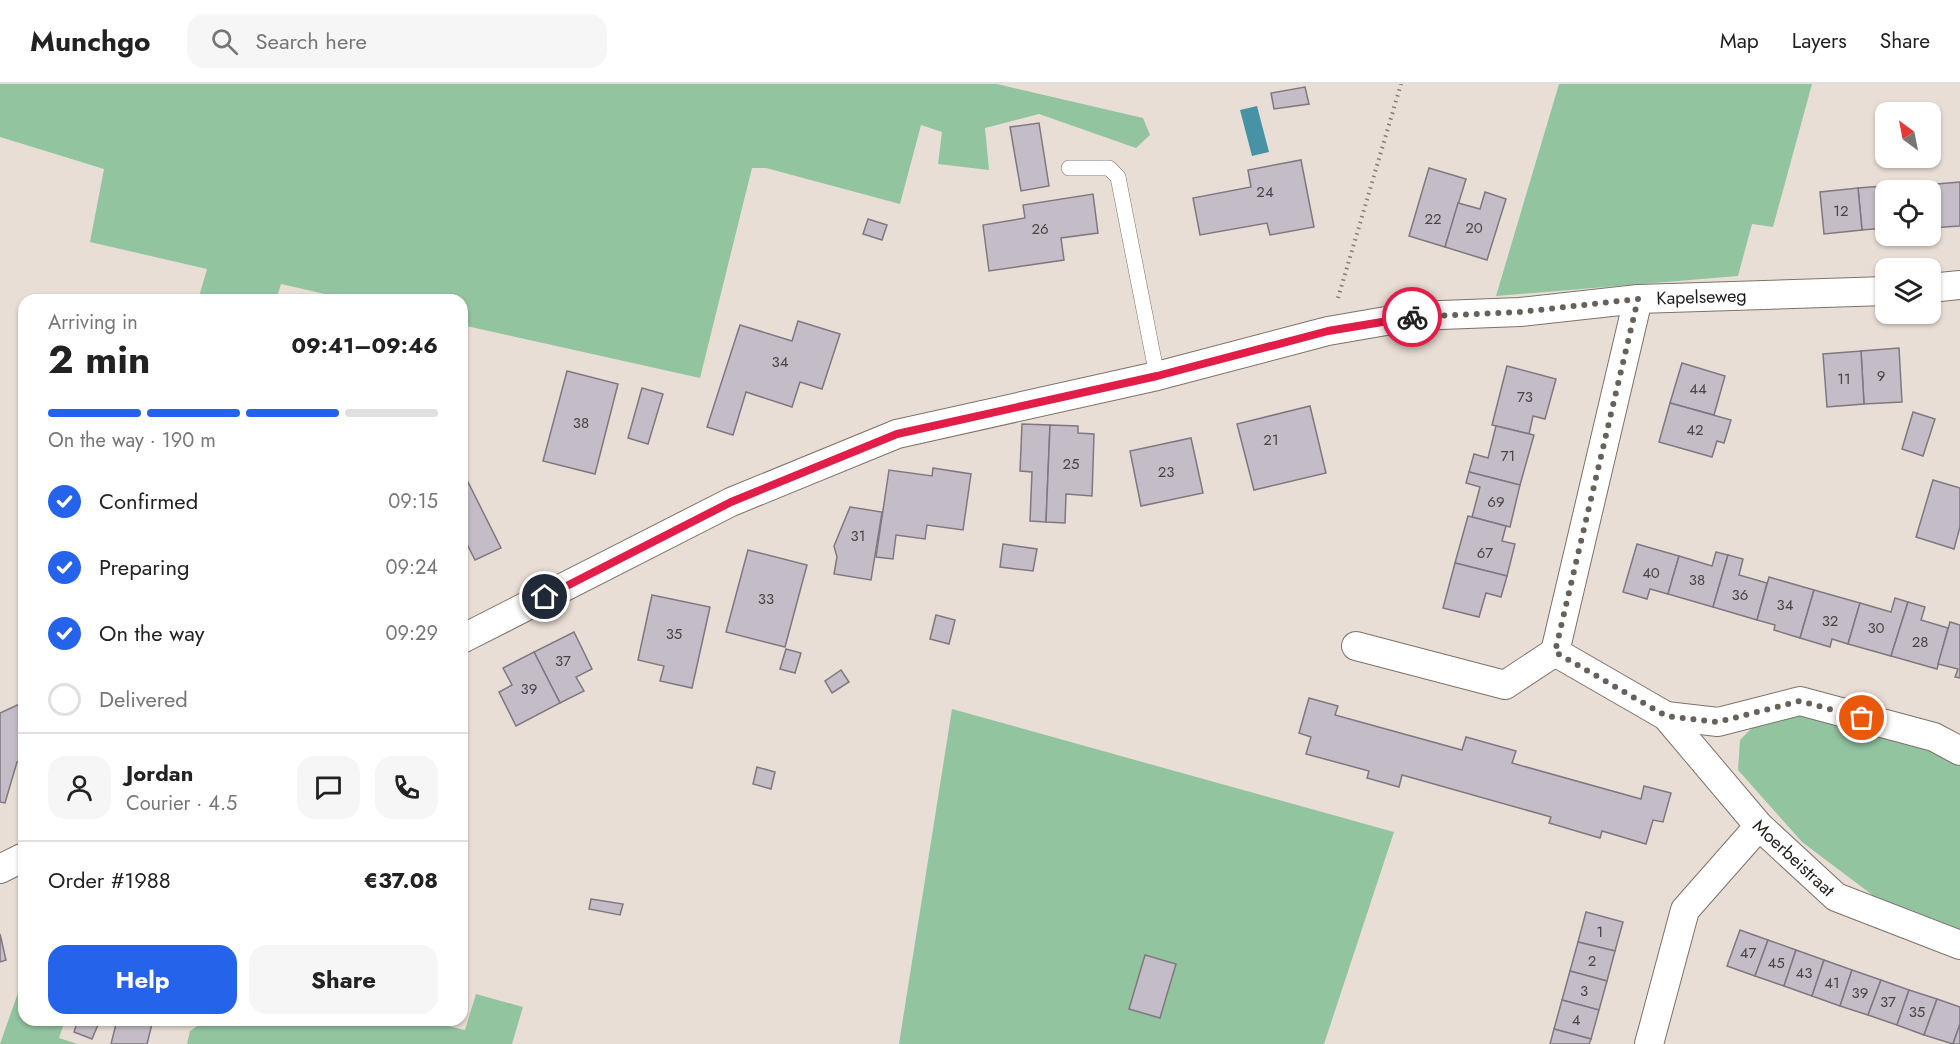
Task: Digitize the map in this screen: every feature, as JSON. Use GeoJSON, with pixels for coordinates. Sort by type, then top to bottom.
{"type":"FeatureCollection","features":[{"type":"Feature","properties":{"kind":"street"},"geometry":{"type":"LineString","coordinates":[[1941,287],[1960,285]]}},
{"type":"Feature","properties":{"kind":"street","name":"Kapelseweg"},"geometry":{"type":"LineString","coordinates":[[468,636],[731,502],[897,434],[1157,376],[1328,331],[1414,316],[1520,312],[1638,299],[1875,291]]}},
{"type":"Feature","properties":{"kind":"street"},"geometry":{"type":"LineString","coordinates":[[1356,646],[1505,685],[1555,652],[1638,299]]}},
{"type":"Feature","properties":{"kind":"street","name":"Moerbeistraat"},"geometry":{"type":"LineString","coordinates":[[1555,652],[1666,716],[1760,826],[1836,897],[1960,945]]}},
{"type":"Feature","properties":{"kind":"street","name":"Moerbeistraat"},"geometry":{"type":"LineString","coordinates":[[1666,716],[1718,722],[1800,701],[1934,737],[1960,751]]}},
{"type":"Feature","properties":{"kind":"street"},"geometry":{"type":"LineString","coordinates":[[1649,1044],[1685,910],[1760,826]]}},
{"type":"Feature","properties":{"kind":"street"},"geometry":{"type":"LineString","coordinates":[[0,869],[18,860]]}},
{"type":"Feature","properties":{"kind":"lane"},"geometry":{"type":"LineString","coordinates":[[1070,168],[1108,168],[1118,177],[1157,376]]}},
{"type":"Feature","properties":{"kind":"path"},"geometry":{"type":"LineString","coordinates":[[1328,331],[1401,84]]}},
{"type":"Feature","properties":{"kind":"green space"},"geometry":{"type":"Polygon","coordinates":[[[0,84],[997,84],[1143,118],[1150,135],[1136,148],[1039,114],[985,128],[989,170],[938,164],[942,132],[921,125],[900,204],[766,168],[752,168],[700,378],[468,326],[468,294],[325,294],[281,284],[278,294],[200,294],[207,269],[90,242],[104,169],[0,137],[0,84]]]}},
{"type":"Feature","properties":{"kind":"green space"},"geometry":{"type":"Polygon","coordinates":[[[1559,84],[1812,84],[1773,227],[1752,224],[1738,276],[1496,296],[1559,84]]]}},
{"type":"Feature","properties":{"kind":"green space"},"geometry":{"type":"Polygon","coordinates":[[[952,709],[1394,832],[1324,1044],[899,1044],[952,709]]]}},
{"type":"Feature","properties":{"kind":"green space"},"geometry":{"type":"Polygon","coordinates":[[[1797,711],[1947,753],[1960,765],[1960,934],[1875,897],[1802,842],[1738,770],[1740,740],[1753,727],[1797,711]]]}},
{"type":"Feature","properties":{"kind":"green space"},"geometry":{"type":"Polygon","coordinates":[[[18,993],[18,1026],[63,1026],[59,1038],[78,1044],[0,1044],[18,993]]]}},
{"type":"Feature","properties":{"kind":"green space"},"geometry":{"type":"Polygon","coordinates":[[[476,994],[523,1007],[512,1044],[187,1044],[190,1031],[197,1026],[448,1026],[465,1030],[476,994]]]}},
{"type":"Feature","properties":{"kind":"water"},"geometry":{"type":"Polygon","coordinates":[[[1257,106],[1269,152],[1252,156],[1240,110],[1257,106]]]}},
{"type":"Feature","properties":{"kind":"building"},"geometry":{"type":"Polygon","coordinates":[[[1305,87],[1309,104],[1274,109],[1271,93],[1305,87]]]}},
{"type":"Feature","properties":{"kind":"building"},"geometry":{"type":"Polygon","coordinates":[[[1039,123],[1049,186],[1021,191],[1010,127],[1039,123]]]}},
{"type":"Feature","properties":{"kind":"building"},"geometry":{"type":"Polygon","coordinates":[[[1301,160],[1314,227],[1270,235],[1267,223],[1200,235],[1193,198],[1251,187],[1248,170],[1301,160]]]}},
{"type":"Feature","properties":{"kind":"building"},"geometry":{"type":"Polygon","coordinates":[[[1429,168],[1466,179],[1445,247],[1409,236],[1429,168]]]}},
{"type":"Feature","properties":{"kind":"building"},"geometry":{"type":"Polygon","coordinates":[[[1960,182],[1960,226],[1941,227],[1941,184],[1960,182]]]}},
{"type":"Feature","properties":{"kind":"building"},"geometry":{"type":"Polygon","coordinates":[[[1875,187],[1875,229],[1862,230],[1858,188],[1875,187]]]}},
{"type":"Feature","properties":{"kind":"building"},"geometry":{"type":"Polygon","coordinates":[[[1858,188],[1862,230],[1824,234],[1820,192],[1858,188]]]}},
{"type":"Feature","properties":{"kind":"building"},"geometry":{"type":"Polygon","coordinates":[[[1485,192],[1506,199],[1487,260],[1445,247],[1458,203],[1480,209],[1485,192]]]}},
{"type":"Feature","properties":{"kind":"building"},"geometry":{"type":"Polygon","coordinates":[[[1093,194],[1098,233],[1061,238],[1064,260],[989,271],[983,225],[1025,218],[1023,205],[1093,194]]]}},
{"type":"Feature","properties":{"kind":"building"},"geometry":{"type":"Polygon","coordinates":[[[868,219],[887,225],[882,240],[863,234],[868,219]]]}},
{"type":"Feature","properties":{"kind":"building"},"geometry":{"type":"Polygon","coordinates":[[[798,321],[840,334],[822,389],[800,382],[792,407],[746,392],[733,435],[707,427],[740,325],[792,341],[798,321]]]}},
{"type":"Feature","properties":{"kind":"building"},"geometry":{"type":"Polygon","coordinates":[[[1899,348],[1902,402],[1864,404],[1861,351],[1899,348]]]}},
{"type":"Feature","properties":{"kind":"building"},"geometry":{"type":"Polygon","coordinates":[[[1861,351],[1864,404],[1827,407],[1823,354],[1861,351]]]}},
{"type":"Feature","properties":{"kind":"building"},"geometry":{"type":"Polygon","coordinates":[[[1682,363],[1725,376],[1714,415],[1670,403],[1682,363]]]}},
{"type":"Feature","properties":{"kind":"building"},"geometry":{"type":"Polygon","coordinates":[[[1507,366],[1556,379],[1545,419],[1533,416],[1529,434],[1492,425],[1507,366]]]}},
{"type":"Feature","properties":{"kind":"building"},"geometry":{"type":"Polygon","coordinates":[[[567,371],[618,384],[595,474],[543,461],[567,371]]]}},
{"type":"Feature","properties":{"kind":"building"},"geometry":{"type":"Polygon","coordinates":[[[642,388],[663,394],[648,444],[628,438],[642,388]]]}},
{"type":"Feature","properties":{"kind":"building"},"geometry":{"type":"Polygon","coordinates":[[[1670,403],[1731,420],[1724,443],[1717,441],[1712,457],[1659,442],[1670,403]]]}},
{"type":"Feature","properties":{"kind":"building"},"geometry":{"type":"Polygon","coordinates":[[[1310,406],[1326,473],[1254,490],[1237,424],[1310,406]]]}},
{"type":"Feature","properties":{"kind":"building"},"geometry":{"type":"Polygon","coordinates":[[[1913,412],[1935,419],[1923,456],[1902,449],[1913,412]]]}},
{"type":"Feature","properties":{"kind":"building"},"geometry":{"type":"Polygon","coordinates":[[[1022,424],[1050,425],[1046,522],[1030,521],[1032,472],[1020,471],[1022,424]]]}},
{"type":"Feature","properties":{"kind":"building"},"geometry":{"type":"Polygon","coordinates":[[[1050,425],[1078,426],[1078,433],[1094,434],[1092,496],[1066,494],[1065,523],[1046,522],[1050,425]]]}},
{"type":"Feature","properties":{"kind":"building"},"geometry":{"type":"Polygon","coordinates":[[[1496,426],[1534,435],[1520,485],[1469,472],[1474,454],[1488,458],[1496,426]]]}},
{"type":"Feature","properties":{"kind":"building"},"geometry":{"type":"Polygon","coordinates":[[[1191,438],[1203,493],[1141,506],[1130,451],[1191,438]]]}},
{"type":"Feature","properties":{"kind":"building"},"geometry":{"type":"Polygon","coordinates":[[[933,468],[971,474],[963,530],[927,525],[925,539],[896,535],[893,559],[876,557],[889,470],[932,476],[933,468]]]}},
{"type":"Feature","properties":{"kind":"building"},"geometry":{"type":"Polygon","coordinates":[[[1469,472],[1520,485],[1510,527],[1472,517],[1480,487],[1466,483],[1469,472]]]}},
{"type":"Feature","properties":{"kind":"building"},"geometry":{"type":"Polygon","coordinates":[[[1933,480],[1960,488],[1960,527],[1954,549],[1916,537],[1933,480]]]}},
{"type":"Feature","properties":{"kind":"building"},"geometry":{"type":"Polygon","coordinates":[[[468,482],[501,548],[475,560],[468,546],[468,482]]]}},
{"type":"Feature","properties":{"kind":"building"},"geometry":{"type":"Polygon","coordinates":[[[850,507],[882,512],[871,580],[834,574],[837,557],[834,546],[850,507]]]}},
{"type":"Feature","properties":{"kind":"building"},"geometry":{"type":"Polygon","coordinates":[[[1468,516],[1506,526],[1502,541],[1515,544],[1507,576],[1455,563],[1468,516]]]}},
{"type":"Feature","properties":{"kind":"building"},"geometry":{"type":"Polygon","coordinates":[[[1003,544],[1037,549],[1033,571],[1000,567],[1003,544]]]}},
{"type":"Feature","properties":{"kind":"building"},"geometry":{"type":"Polygon","coordinates":[[[1637,544],[1679,556],[1668,594],[1650,589],[1647,599],[1623,592],[1637,544]]]}},
{"type":"Feature","properties":{"kind":"building"},"geometry":{"type":"Polygon","coordinates":[[[748,550],[807,565],[785,647],[726,632],[748,550]]]}},
{"type":"Feature","properties":{"kind":"building"},"geometry":{"type":"Polygon","coordinates":[[[1716,552],[1728,555],[1713,607],[1668,594],[1679,556],[1712,566],[1716,552]]]}},
{"type":"Feature","properties":{"kind":"building"},"geometry":{"type":"Polygon","coordinates":[[[1728,555],[1743,559],[1739,575],[1767,583],[1757,620],[1713,607],[1728,555]]]}},
{"type":"Feature","properties":{"kind":"building"},"geometry":{"type":"Polygon","coordinates":[[[1455,563],[1507,576],[1501,597],[1486,593],[1479,617],[1443,608],[1455,563]]]}},
{"type":"Feature","properties":{"kind":"building"},"geometry":{"type":"Polygon","coordinates":[[[1769,577],[1814,590],[1800,638],[1774,630],[1775,625],[1757,620],[1769,577]]]}},
{"type":"Feature","properties":{"kind":"building"},"geometry":{"type":"Polygon","coordinates":[[[1814,590],[1860,603],[1848,644],[1832,639],[1830,647],[1800,638],[1814,590]]]}},
{"type":"Feature","properties":{"kind":"building"},"geometry":{"type":"Polygon","coordinates":[[[652,595],[710,607],[692,688],[660,681],[664,666],[638,660],[652,595]]]}},
{"type":"Feature","properties":{"kind":"building"},"geometry":{"type":"Polygon","coordinates":[[[1895,598],[1908,602],[1891,656],[1848,644],[1860,603],[1891,612],[1895,598]]]}},
{"type":"Feature","properties":{"kind":"building"},"geometry":{"type":"Polygon","coordinates":[[[1908,602],[1925,607],[1921,620],[1948,628],[1937,669],[1891,656],[1908,602]]]}},
{"type":"Feature","properties":{"kind":"building"},"geometry":{"type":"Polygon","coordinates":[[[936,615],[955,620],[949,644],[930,639],[936,615]]]}},
{"type":"Feature","properties":{"kind":"building"},"geometry":{"type":"Polygon","coordinates":[[[1950,622],[1960,625],[1960,678],[1955,677],[1958,669],[1938,664],[1950,622]]]}},
{"type":"Feature","properties":{"kind":"building"},"geometry":{"type":"Polygon","coordinates":[[[574,632],[592,669],[576,677],[584,691],[560,703],[534,652],[574,632]]]}},
{"type":"Feature","properties":{"kind":"building"},"geometry":{"type":"Polygon","coordinates":[[[786,649],[801,653],[795,673],[780,669],[786,649]]]}},
{"type":"Feature","properties":{"kind":"building"},"geometry":{"type":"Polygon","coordinates":[[[534,652],[560,703],[516,726],[499,692],[512,685],[503,668],[534,652]]]}},
{"type":"Feature","properties":{"kind":"building"},"geometry":{"type":"Polygon","coordinates":[[[841,670],[849,682],[832,693],[825,681],[841,670]]]}},
{"type":"Feature","properties":{"kind":"building"},"geometry":{"type":"Polygon","coordinates":[[[1309,698],[1338,706],[1335,715],[1462,750],[1466,737],[1516,751],[1512,763],[1641,799],[1644,786],[1671,793],[1663,822],[1653,820],[1646,844],[1602,831],[1600,838],[1549,823],[1551,817],[1402,775],[1399,787],[1367,778],[1369,771],[1306,754],[1311,737],[1299,733],[1309,698]]]}},
{"type":"Feature","properties":{"kind":"building"},"geometry":{"type":"Polygon","coordinates":[[[18,705],[18,762],[5,803],[0,802],[0,713],[18,705]]]}},
{"type":"Feature","properties":{"kind":"building"},"geometry":{"type":"Polygon","coordinates":[[[757,767],[775,772],[771,789],[753,784],[757,767]]]}},
{"type":"Feature","properties":{"kind":"building"},"geometry":{"type":"Polygon","coordinates":[[[591,899],[623,904],[620,915],[589,909],[591,899]]]}},
{"type":"Feature","properties":{"kind":"building"},"geometry":{"type":"Polygon","coordinates":[[[1586,912],[1623,922],[1615,951],[1578,942],[1586,912]]]}},
{"type":"Feature","properties":{"kind":"building"},"geometry":{"type":"Polygon","coordinates":[[[1740,930],[1768,940],[1755,976],[1727,966],[1740,930]]]}},
{"type":"Feature","properties":{"kind":"building"},"geometry":{"type":"Polygon","coordinates":[[[0,934],[6,960],[0,962],[0,934]]]}},
{"type":"Feature","properties":{"kind":"building"},"geometry":{"type":"Polygon","coordinates":[[[1768,940],[1796,950],[1784,986],[1755,976],[1768,940]]]}},
{"type":"Feature","properties":{"kind":"building"},"geometry":{"type":"Polygon","coordinates":[[[1578,942],[1615,951],[1607,981],[1570,971],[1578,942]]]}},
{"type":"Feature","properties":{"kind":"building"},"geometry":{"type":"Polygon","coordinates":[[[1796,950],[1824,960],[1812,996],[1784,986],[1796,950]]]}},
{"type":"Feature","properties":{"kind":"building"},"geometry":{"type":"Polygon","coordinates":[[[1145,955],[1176,964],[1160,1018],[1129,1009],[1145,955]]]}},
{"type":"Feature","properties":{"kind":"building"},"geometry":{"type":"Polygon","coordinates":[[[1824,960],[1852,970],[1840,1006],[1812,996],[1824,960]]]}},
{"type":"Feature","properties":{"kind":"building"},"geometry":{"type":"Polygon","coordinates":[[[1852,970],[1881,980],[1868,1015],[1840,1006],[1852,970]]]}},
{"type":"Feature","properties":{"kind":"building"},"geometry":{"type":"Polygon","coordinates":[[[1570,971],[1607,981],[1599,1010],[1562,1000],[1570,971]]]}},
{"type":"Feature","properties":{"kind":"building"},"geometry":{"type":"Polygon","coordinates":[[[1881,980],[1909,990],[1897,1025],[1868,1015],[1881,980]]]}},
{"type":"Feature","properties":{"kind":"building"},"geometry":{"type":"Polygon","coordinates":[[[1909,990],[1937,999],[1924,1035],[1897,1025],[1909,990]]]}},
{"type":"Feature","properties":{"kind":"building"},"geometry":{"type":"Polygon","coordinates":[[[1937,999],[1960,1007],[1960,1024],[1953,1044],[1924,1035],[1937,999]]]}},
{"type":"Feature","properties":{"kind":"building"},"geometry":{"type":"Polygon","coordinates":[[[1562,1000],[1599,1010],[1591,1039],[1554,1029],[1562,1000]]]}},
{"type":"Feature","properties":{"kind":"building"},"geometry":{"type":"Polygon","coordinates":[[[1960,1024],[1960,1044],[1953,1044],[1960,1024]]]}},
{"type":"Feature","properties":{"kind":"building"},"geometry":{"type":"Polygon","coordinates":[[[76,1026],[97,1026],[92,1039],[74,1032],[76,1026]]]}},
{"type":"Feature","properties":{"kind":"building"},"geometry":{"type":"Polygon","coordinates":[[[116,1026],[152,1026],[147,1044],[111,1044],[116,1026]]]}},
{"type":"Feature","properties":{"kind":"building"},"geometry":{"type":"Polygon","coordinates":[[[1554,1029],[1591,1039],[1589,1044],[1550,1044],[1554,1029]]]}},
{"type":"Feature","properties":{"kind":"way so far"},"geometry":{"type":"LineString","coordinates":[[1412,317],[1520,312],[1638,299],[1555,652],[1666,716],[1718,722],[1800,701],[1862,718]]}},
{"type":"Feature","properties":{"kind":"route"},"geometry":{"type":"LineString","coordinates":[[545,597],[731,502],[897,434],[1157,376],[1328,331],[1412,317]]}}]}
